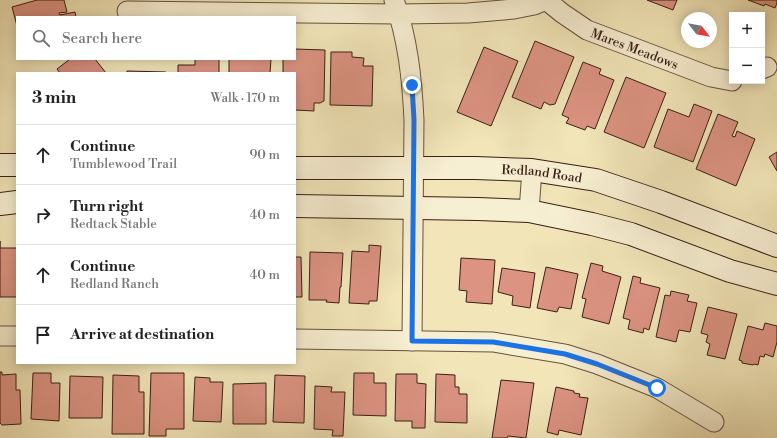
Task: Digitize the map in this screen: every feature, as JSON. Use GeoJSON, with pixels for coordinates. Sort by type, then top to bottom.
{"type":"FeatureCollection","features":[{"type":"Feature","properties":{"kind":"main road"},"geometry":{"type":"LineString","coordinates":[[0,165],[16,165]]}},
{"type":"Feature","properties":{"kind":"main road","name":"Redland Road"},"geometry":{"type":"LineString","coordinates":[[296,168],[475,168],[532,170],[596,180],[628,190],[777,246]]}},
{"type":"Feature","properties":{"kind":"main road"},"geometry":{"type":"LineString","coordinates":[[0,204],[16,202]]}},
{"type":"Feature","properties":{"kind":"main road"},"geometry":{"type":"LineString","coordinates":[[296,206],[529,211],[631,234],[730,271],[777,284]]}},
{"type":"Feature","properties":{"kind":"street"},"geometry":{"type":"LineString","coordinates":[[127,11],[396,7],[468,13],[514,9],[546,0]]}},
{"type":"Feature","properties":{"kind":"street","name":"Mares Meadows"},"geometry":{"type":"LineString","coordinates":[[546,0],[587,30],[711,77],[729,80]]}},
{"type":"Feature","properties":{"kind":"street"},"geometry":{"type":"LineString","coordinates":[[396,7],[407,46],[412,85],[414,120],[412,341]]}},
{"type":"Feature","properties":{"kind":"street"},"geometry":{"type":"LineString","coordinates":[[529,211],[532,170]]}},
{"type":"Feature","properties":{"kind":"street"},"geometry":{"type":"LineString","coordinates":[[0,336],[16,336]]}},
{"type":"Feature","properties":{"kind":"street"},"geometry":{"type":"LineString","coordinates":[[296,339],[493,342],[565,354],[597,364],[657,388],[703,414],[714,422]]}},
{"type":"Feature","properties":{"kind":"building"},"geometry":{"type":"Polygon","coordinates":[[[37,0],[64,0],[67,12],[59,13],[60,15],[75,12],[76,16],[16,16],[16,22],[12,7],[37,0]]]}},
{"type":"Feature","properties":{"kind":"building"},"geometry":{"type":"Polygon","coordinates":[[[647,0],[677,0],[673,10],[647,0]]]}},
{"type":"Feature","properties":{"kind":"building"},"geometry":{"type":"Polygon","coordinates":[[[748,0],[777,0],[777,3],[775,8],[765,4],[764,6],[748,0]]]}},
{"type":"Feature","properties":{"kind":"building"},"geometry":{"type":"Polygon","coordinates":[[[535,41],[574,57],[555,104],[550,105],[544,102],[541,109],[512,97],[535,41]]]}},
{"type":"Feature","properties":{"kind":"building"},"geometry":{"type":"Polygon","coordinates":[[[484,47],[518,61],[491,126],[457,112],[484,47]]]}},
{"type":"Feature","properties":{"kind":"building"},"geometry":{"type":"Polygon","coordinates":[[[296,49],[325,50],[324,101],[314,103],[314,111],[296,110],[296,72],[283,72],[283,60],[296,60],[296,49]]]}},
{"type":"Feature","properties":{"kind":"building"},"geometry":{"type":"Polygon","coordinates":[[[331,52],[352,52],[352,57],[364,58],[363,66],[373,66],[372,106],[330,105],[331,52]]]}},
{"type":"Feature","properties":{"kind":"building"},"geometry":{"type":"Polygon","coordinates":[[[69,60],[96,60],[105,72],[59,72],[57,69],[69,60]]]}},
{"type":"Feature","properties":{"kind":"building"},"geometry":{"type":"Polygon","coordinates":[[[195,60],[219,60],[219,72],[178,72],[178,65],[195,65],[195,60]]]}},
{"type":"Feature","properties":{"kind":"building"},"geometry":{"type":"Polygon","coordinates":[[[229,60],[271,60],[270,72],[229,72],[229,60]]]}},
{"type":"Feature","properties":{"kind":"building"},"geometry":{"type":"Polygon","coordinates":[[[583,62],[601,69],[599,74],[614,80],[595,129],[587,126],[585,130],[566,123],[569,118],[562,115],[583,62]]]}},
{"type":"Feature","properties":{"kind":"building"},"geometry":{"type":"Polygon","coordinates":[[[127,71],[166,72],[127,72],[127,71]]]}},
{"type":"Feature","properties":{"kind":"building"},"geometry":{"type":"Polygon","coordinates":[[[626,77],[666,93],[644,148],[604,132],[626,77]]]}},
{"type":"Feature","properties":{"kind":"building"},"geometry":{"type":"Polygon","coordinates":[[[694,104],[712,111],[693,162],[654,147],[668,109],[689,117],[694,104]]]}},
{"type":"Feature","properties":{"kind":"building"},"geometry":{"type":"Polygon","coordinates":[[[718,114],[738,122],[732,136],[735,137],[737,131],[755,139],[736,186],[696,169],[718,114]]]}},
{"type":"Feature","properties":{"kind":"building"},"geometry":{"type":"Polygon","coordinates":[[[777,152],[777,171],[769,157],[777,152]]]}},
{"type":"Feature","properties":{"kind":"building"},"geometry":{"type":"Polygon","coordinates":[[[369,245],[381,246],[377,301],[369,301],[369,304],[349,303],[352,251],[369,252],[369,245]]]}},
{"type":"Feature","properties":{"kind":"building"},"geometry":{"type":"Polygon","coordinates":[[[0,248],[16,248],[16,297],[0,297],[0,248]]]}},
{"type":"Feature","properties":{"kind":"building"},"geometry":{"type":"Polygon","coordinates":[[[310,252],[343,253],[339,303],[326,302],[327,300],[309,300],[310,252]]]}},
{"type":"Feature","properties":{"kind":"building"},"geometry":{"type":"Polygon","coordinates":[[[296,257],[301,257],[302,297],[296,297],[296,257]]]}},
{"type":"Feature","properties":{"kind":"building"},"geometry":{"type":"Polygon","coordinates":[[[461,258],[495,260],[492,304],[466,302],[467,291],[459,290],[461,258]]]}},
{"type":"Feature","properties":{"kind":"building"},"geometry":{"type":"Polygon","coordinates":[[[591,263],[603,266],[602,271],[621,277],[609,324],[582,317],[586,299],[582,298],[591,263]]]}},
{"type":"Feature","properties":{"kind":"building"},"geometry":{"type":"Polygon","coordinates":[[[546,267],[578,274],[571,309],[559,307],[557,312],[537,308],[546,267]]]}},
{"type":"Feature","properties":{"kind":"building"},"geometry":{"type":"Polygon","coordinates":[[[502,268],[535,273],[530,308],[512,305],[513,296],[498,292],[502,268]]]}},
{"type":"Feature","properties":{"kind":"building"},"geometry":{"type":"Polygon","coordinates":[[[633,276],[641,278],[640,283],[660,288],[649,330],[644,328],[643,333],[628,329],[630,320],[623,318],[633,276]]]}},
{"type":"Feature","properties":{"kind":"building"},"geometry":{"type":"Polygon","coordinates":[[[671,291],[689,295],[687,301],[697,303],[690,332],[679,330],[676,342],[656,337],[665,295],[670,296],[671,291]]]}},
{"type":"Feature","properties":{"kind":"building"},"geometry":{"type":"Polygon","coordinates":[[[708,307],[737,314],[725,359],[707,355],[710,344],[706,342],[708,335],[701,333],[708,307]]]}},
{"type":"Feature","properties":{"kind":"building"},"geometry":{"type":"Polygon","coordinates":[[[765,323],[777,326],[777,342],[773,357],[765,354],[764,357],[760,356],[758,365],[742,363],[742,361],[739,360],[748,326],[763,330],[765,323]]]}},
{"type":"Feature","properties":{"kind":"building"},"geometry":{"type":"Polygon","coordinates":[[[0,372],[2,372],[2,375],[16,374],[16,390],[20,390],[21,424],[2,425],[0,423],[0,372]]]}},
{"type":"Feature","properties":{"kind":"building"},"geometry":{"type":"Polygon","coordinates":[[[33,373],[51,373],[51,383],[60,383],[59,421],[31,419],[33,373]]]}},
{"type":"Feature","properties":{"kind":"building"},"geometry":{"type":"Polygon","coordinates":[[[151,373],[184,373],[184,429],[166,429],[166,436],[149,436],[151,373]]]}},
{"type":"Feature","properties":{"kind":"building"},"geometry":{"type":"Polygon","coordinates":[[[354,373],[374,373],[374,383],[386,383],[386,416],[353,415],[354,373]]]}},
{"type":"Feature","properties":{"kind":"building"},"geometry":{"type":"Polygon","coordinates":[[[396,374],[417,374],[417,383],[426,384],[425,428],[412,428],[412,421],[395,421],[396,374]]]}},
{"type":"Feature","properties":{"kind":"building"},"geometry":{"type":"Polygon","coordinates":[[[436,374],[455,375],[455,387],[459,387],[459,394],[467,394],[467,423],[435,422],[436,374]]]}},
{"type":"Feature","properties":{"kind":"building"},"geometry":{"type":"Polygon","coordinates":[[[113,375],[139,376],[139,392],[144,392],[144,434],[112,434],[113,375]]]}},
{"type":"Feature","properties":{"kind":"building"},"geometry":{"type":"Polygon","coordinates":[[[275,375],[305,376],[304,423],[273,422],[275,375]]]}},
{"type":"Feature","properties":{"kind":"building"},"geometry":{"type":"Polygon","coordinates":[[[70,376],[103,377],[102,418],[69,418],[70,376]]]}},
{"type":"Feature","properties":{"kind":"building"},"geometry":{"type":"Polygon","coordinates":[[[195,377],[210,378],[210,382],[223,382],[221,422],[193,421],[195,377]]]}},
{"type":"Feature","properties":{"kind":"building"},"geometry":{"type":"Polygon","coordinates":[[[501,380],[534,383],[526,438],[508,436],[507,438],[492,438],[501,380]]]}},
{"type":"Feature","properties":{"kind":"building"},"geometry":{"type":"Polygon","coordinates":[[[266,383],[266,424],[233,424],[233,384],[266,383]]]}},
{"type":"Feature","properties":{"kind":"building"},"geometry":{"type":"Polygon","coordinates":[[[315,386],[332,387],[331,392],[345,392],[343,436],[332,436],[333,430],[314,429],[315,386]]]}},
{"type":"Feature","properties":{"kind":"building"},"geometry":{"type":"Polygon","coordinates":[[[556,387],[574,391],[574,393],[580,394],[579,397],[588,398],[581,435],[559,430],[558,435],[547,432],[556,387]]]}},
{"type":"Feature","properties":{"kind":"route"},"geometry":{"type":"LineString","coordinates":[[412,85],[414,120],[412,341],[493,342],[565,354],[597,364],[657,388]]}}]}
